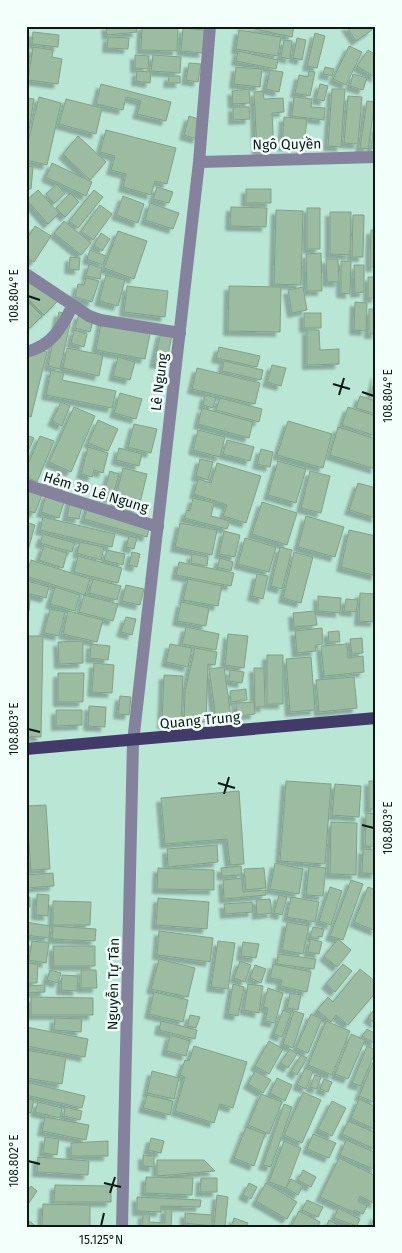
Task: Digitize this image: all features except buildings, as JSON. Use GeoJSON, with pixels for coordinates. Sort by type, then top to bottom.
{"type":"FeatureCollection","features":[{"type":"Feature","properties":{"kind":"main road","name":"Quang Trung"},"geometry":{"type":"LineString","coordinates":[[26,749],[133,742],[376,718]]}},
{"type":"Feature","properties":{"kind":"street","name":"Lê Ngung"},"geometry":{"type":"LineString","coordinates":[[133,742],[199,162],[210,26]]}},
{"type":"Feature","properties":{"kind":"street","name":"Ngô Quyền"},"geometry":{"type":"LineString","coordinates":[[199,162],[376,157]]}},
{"type":"Feature","properties":{"kind":"street"},"geometry":{"type":"LineString","coordinates":[[26,274],[89,316],[100,320],[180,333]]}},
{"type":"Feature","properties":{"kind":"street"},"geometry":{"type":"LineString","coordinates":[[26,352],[37,350],[59,333],[74,305]]}},
{"type":"Feature","properties":{"kind":"street","name":"Hẻm 39 Lê Ngung"},"geometry":{"type":"LineString","coordinates":[[26,486],[158,526]]}},
{"type":"Feature","properties":{"kind":"street","name":"Nguyễn Tự Tân"},"geometry":{"type":"LineString","coordinates":[[122,1227],[133,742]]}}]}
